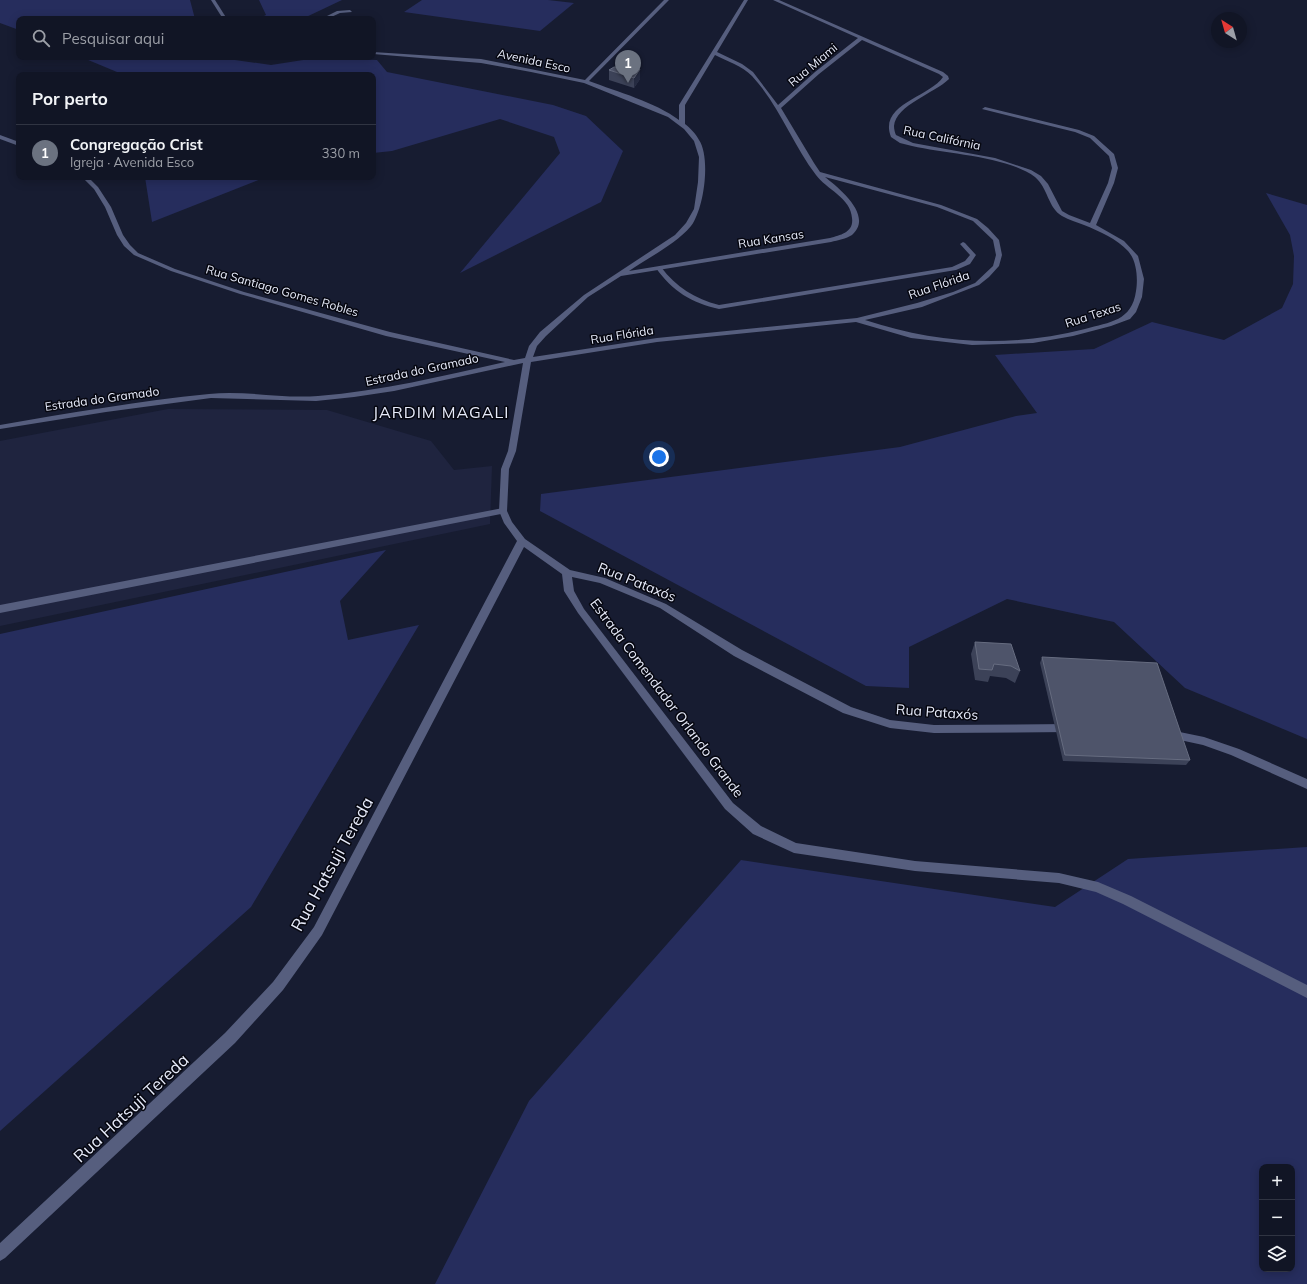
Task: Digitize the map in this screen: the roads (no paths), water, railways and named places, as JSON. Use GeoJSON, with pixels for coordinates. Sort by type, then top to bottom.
{"type":"FeatureCollection","features":[{"type":"Feature","properties":{"kind":"street"},"geometry":{"type":"LineString","coordinates":[[213,0],[223,16]]}},
{"type":"Feature","properties":{"kind":"street"},"geometry":{"type":"LineString","coordinates":[[586,82],[667,0]]}},
{"type":"Feature","properties":{"kind":"street"},"geometry":{"type":"LineString","coordinates":[[566,573],[522,542],[508,523],[503,511],[505,469],[512,451],[527,362],[533,346],[548,330],[586,296],[676,236],[689,224],[697,209],[701,182],[702,157],[697,141],[682,124],[682,105],[746,0]]}},
{"type":"Feature","properties":{"kind":"street","name":"Rua Califórnia"},"geometry":{"type":"LineString","coordinates":[[775,0],[941,73],[946,77],[943,83],[920,95],[902,108],[892,122],[891,134],[893,136],[902,142],[911,145],[978,157],[1012,165],[1029,171],[1041,178],[1050,192],[1054,204],[1060,212],[1092,226]]}},
{"type":"Feature","properties":{"kind":"street"},"geometry":{"type":"LineString","coordinates":[[330,16],[339,12],[350,10]]}},
{"type":"Feature","properties":{"kind":"street","name":"Rua Miami"},"geometry":{"type":"LineString","coordinates":[[778,108],[817,73],[862,38]]}},
{"type":"Feature","properties":{"kind":"street"},"geometry":{"type":"LineString","coordinates":[[713,52],[749,71],[757,79],[778,108],[804,153],[818,173]]}},
{"type":"Feature","properties":{"kind":"street","name":"Avenida Esco"},"geometry":{"type":"LineString","coordinates":[[376,53],[500,64],[586,82],[662,112],[682,124]]}},
{"type":"Feature","properties":{"kind":"street"},"geometry":{"type":"LineString","coordinates":[[675,107],[682,105]]}},
{"type":"Feature","properties":{"kind":"street"},"geometry":{"type":"LineString","coordinates":[[985,109],[1077,130],[1092,137],[1102,144],[1112,155],[1115,168],[1111,183],[1092,226]]}},
{"type":"Feature","properties":{"kind":"street"},"geometry":{"type":"LineString","coordinates":[[662,112],[668,110]]}},
{"type":"Feature","properties":{"kind":"street"},"geometry":{"type":"LineString","coordinates":[[0,137],[16,143]]}},
{"type":"Feature","properties":{"kind":"street","name":"Rua Kansas"},"geometry":{"type":"LineString","coordinates":[[618,275],[831,240],[850,233],[855,226],[855,212],[848,202],[818,173]]}},
{"type":"Feature","properties":{"kind":"street","name":"Rua Flórida"},"geometry":{"type":"LineString","coordinates":[[527,362],[698,335],[857,320],[919,305],[977,284],[996,266],[999,255],[996,240],[986,229],[974,220],[960,213],[818,173]]}},
{"type":"Feature","properties":{"kind":"street","name":"Rua Santiago Gomes Robles"},"geometry":{"type":"LineString","coordinates":[[88,180],[96,188],[108,207],[120,235],[127,246],[136,254],[173,270],[242,293],[389,334],[515,362]]}},
{"type":"Feature","properties":{"kind":"street","name":"Rua Texas"},"geometry":{"type":"LineString","coordinates":[[857,320],[910,336],[949,342],[990,344],[1025,342],[1072,334],[1127,317],[1135,309],[1140,291],[1140,274],[1135,257],[1129,249],[1117,240],[1092,226]]}},
{"type":"Feature","properties":{"kind":"street"},"geometry":{"type":"LineString","coordinates":[[659,268],[663,276],[678,290],[704,304],[719,307],[938,272],[962,266],[970,261],[973,254],[963,244]]}},
{"type":"Feature","properties":{"kind":"street","name":"Estrada do Gramado"},"geometry":{"type":"LineString","coordinates":[[0,427],[106,410],[211,396],[316,398],[354,395],[394,389],[515,362],[527,362]]}},
{"type":"Feature","properties":{"kind":"street"},"geometry":{"type":"LineString","coordinates":[[0,609],[503,511]]}},
{"type":"Feature","properties":{"kind":"street","name":"Rua Hatsuji Tereda"},"geometry":{"type":"LineString","coordinates":[[0,1253],[230,1038],[278,986],[318,931],[522,542]]}},
{"type":"Feature","properties":{"kind":"street","name":"Rua Pataxós"},"geometry":{"type":"LineString","coordinates":[[566,573],[602,580],[663,606],[738,653],[840,706],[890,724],[934,729],[1082,727]]}},
{"type":"Feature","properties":{"kind":"street","name":"Estrada Comendador Orlando Grande"},"geometry":{"type":"LineString","coordinates":[[566,573],[570,591],[581,611],[729,806],[758,830],[794,848],[915,866],[1059,878],[1098,887],[1128,900],[1307,992]]}},
{"type":"Feature","properties":{"kind":"street"},"geometry":{"type":"LineString","coordinates":[[1162,732],[1204,741],[1235,752],[1307,784]]}},
{"type":"Feature","properties":{"kind":"place","name":"Congregação Crist"},"geometry":{"type":"Point","coordinates":[628,83]}},
{"type":"Feature","properties":{"kind":"district","name":"JARDIM MAGALI"},"geometry":{"type":"Point","coordinates":[441,412]}}]}
